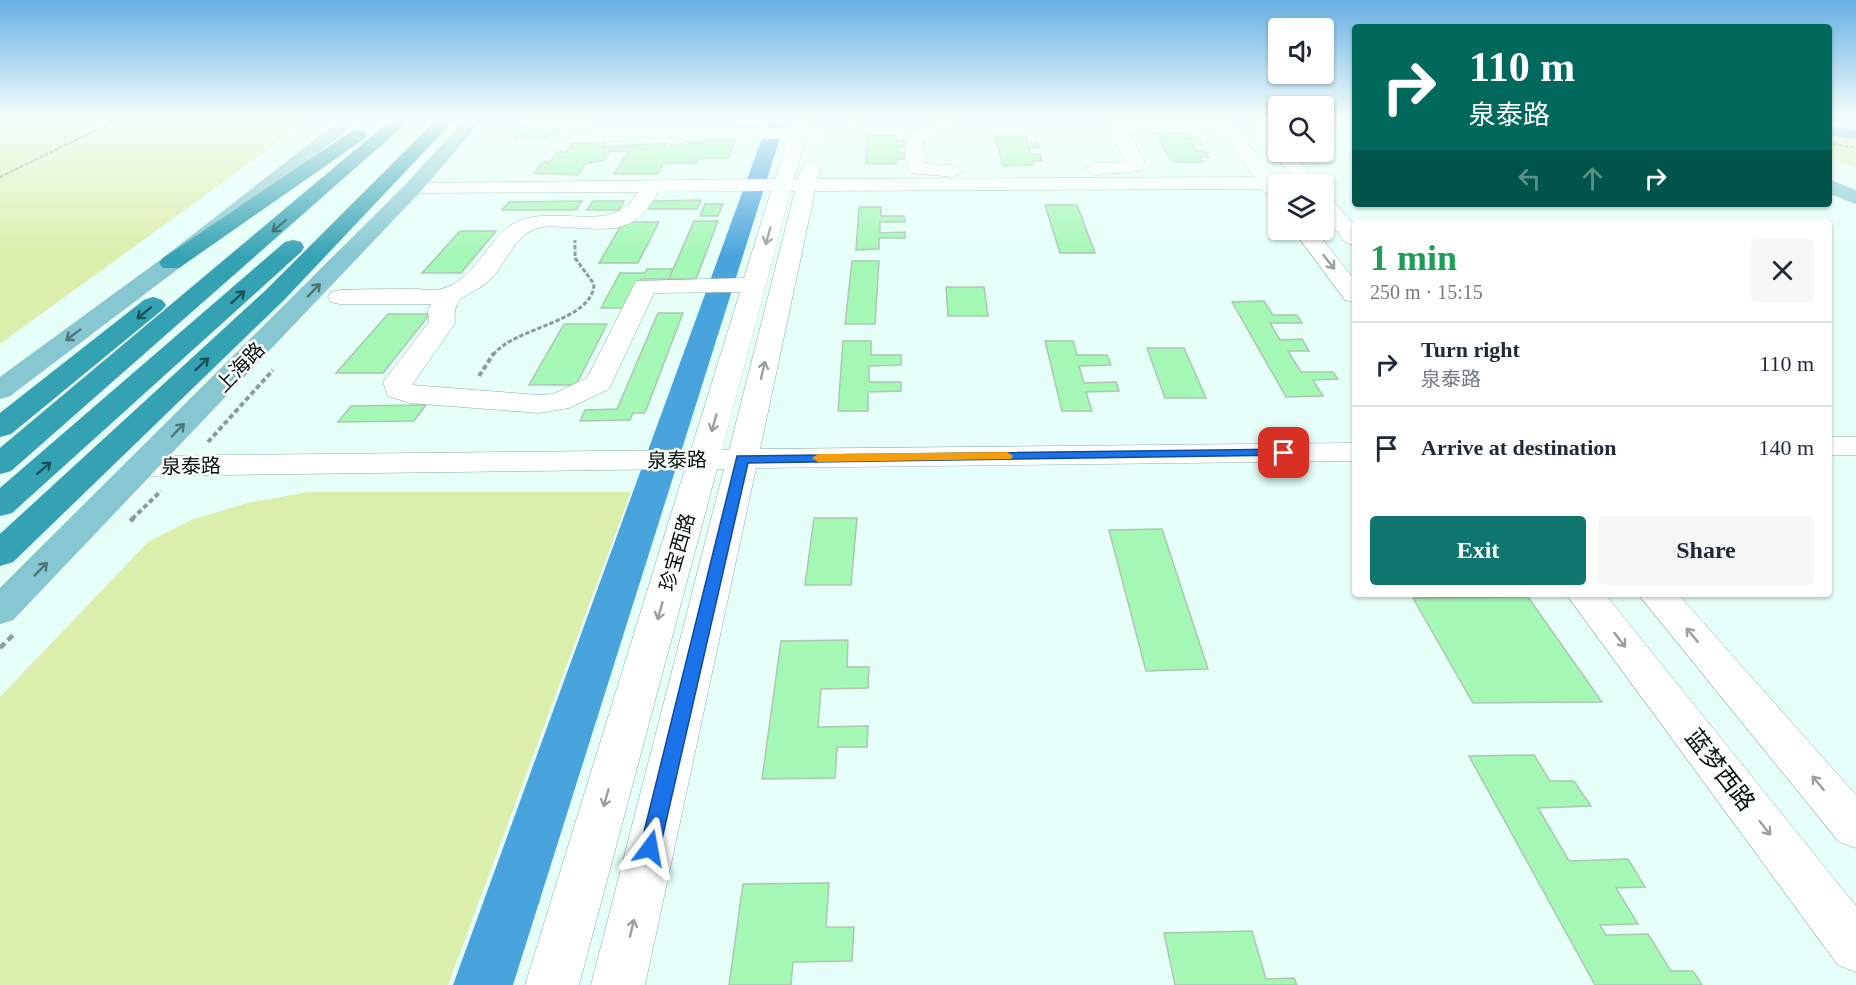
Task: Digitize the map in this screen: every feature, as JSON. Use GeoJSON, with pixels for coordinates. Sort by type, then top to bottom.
{"type":"FeatureCollection","features":[{"type":"Feature","properties":{"kind":"highway"},"geometry":{"type":"LineString","coordinates":[[171,263],[315,165]]}},
{"type":"Feature","properties":{"kind":"highway"},"geometry":{"type":"LineString","coordinates":[[0,428],[329,165]]}},
{"type":"Feature","properties":{"kind":"highway"},"geometry":{"type":"LineString","coordinates":[[0,464],[349,165]]}},
{"type":"Feature","properties":{"kind":"highway"},"geometry":{"type":"LineString","coordinates":[[0,506],[271,268],[381,165]]}},
{"type":"Feature","properties":{"kind":"highway"},"geometry":{"type":"LineString","coordinates":[[275,295],[402,165]]}},
{"type":"Feature","properties":{"kind":"highway"},"geometry":{"type":"LineString","coordinates":[[0,554],[275,295],[421,165]]}},
{"type":"Feature","properties":{"kind":"main road"},"geometry":{"type":"LineString","coordinates":[[0,390],[171,263],[294,165]]}},
{"type":"Feature","properties":{"kind":"main road","name":"上海路"},"geometry":{"type":"LineString","coordinates":[[0,611],[144,466],[433,165]]}},
{"type":"Feature","properties":{"kind":"main road"},"geometry":{"type":"LineString","coordinates":[[1832,176],[1856,187]]}},
{"type":"Feature","properties":{"kind":"main road"},"geometry":{"type":"LineString","coordinates":[[1832,187],[1856,198]]}},
{"type":"Feature","properties":{"kind":"street","name":"珍宝西路"},"geometry":{"type":"LineString","coordinates":[[618,985],[742,459],[800,165]]}},
{"type":"Feature","properties":{"kind":"street"},"geometry":{"type":"LineString","coordinates":[[916,165],[918,169],[977,178],[1268,189]]}},
{"type":"Feature","properties":{"kind":"street"},"geometry":{"type":"LineString","coordinates":[[414,187],[794,185],[977,178],[1133,167],[1134,165]]}},
{"type":"Feature","properties":{"kind":"street"},"geometry":{"type":"LineString","coordinates":[[1254,165],[1268,183]]}},
{"type":"Feature","properties":{"kind":"street","name":"珍宝西路"},"geometry":{"type":"LineString","coordinates":[[552,985],[752,293],[794,185]]}},
{"type":"Feature","properties":{"kind":"street"},"geometry":{"type":"LineString","coordinates":[[340,297],[447,296],[480,276],[522,226],[545,221],[618,220],[636,211],[651,186]]}},
{"type":"Feature","properties":{"kind":"street"},"geometry":{"type":"LineString","coordinates":[[1334,214],[1352,236]]}},
{"type":"Feature","properties":{"kind":"street"},"geometry":{"type":"LineString","coordinates":[[1312,240],[1352,292]]}},
{"type":"Feature","properties":{"kind":"street"},"geometry":{"type":"LineString","coordinates":[[447,296],[441,311],[442,323],[397,382],[398,390],[410,394],[538,404],[559,402],[599,383],[642,294],[752,293]]}},
{"type":"Feature","properties":{"kind":"street"},"geometry":{"type":"LineString","coordinates":[[1832,446],[1856,446]]}},
{"type":"Feature","properties":{"kind":"street","name":"泉泰路"},"geometry":{"type":"LineString","coordinates":[[144,466],[1352,452]]}},
{"type":"Feature","properties":{"kind":"street","name":"蓝梦西路"},"geometry":{"type":"LineString","coordinates":[[1587,597],[1856,947]]}},
{"type":"Feature","properties":{"kind":"street"},"geometry":{"type":"LineString","coordinates":[[1660,597],[1856,828]]}},
{"type":"Feature","properties":{"kind":"path"},"geometry":{"type":"LineString","coordinates":[[0,177],[25,165]]}},
{"type":"Feature","properties":{"kind":"path"},"geometry":{"type":"LineString","coordinates":[[464,398],[498,348],[507,341],[565,316],[582,305],[592,294],[595,287],[592,278],[576,260],[576,221]]}},
{"type":"Feature","properties":{"kind":"green space"},"geometry":{"type":"Polygon","coordinates":[[[0,165],[247,165],[0,344],[0,165]]]}},
{"type":"Feature","properties":{"kind":"green space"},"geometry":{"type":"Polygon","coordinates":[[[308,492],[631,492],[448,985],[0,985],[0,697],[148,542],[191,520],[247,503],[308,492]]]}},
{"type":"Feature","properties":{"kind":"water"},"geometry":{"type":"Polygon","coordinates":[[[752,165],[772,165],[513,985],[453,985],[752,165]]]}},
{"type":"Feature","properties":{"kind":"building"},"geometry":{"type":"Polygon","coordinates":[[[541,165],[584,165],[578,175],[534,173],[541,165]]]}},
{"type":"Feature","properties":{"kind":"building"},"geometry":{"type":"Polygon","coordinates":[[[620,165],[663,165],[657,174],[614,174],[620,165]]]}},
{"type":"Feature","properties":{"kind":"building"},"geometry":{"type":"Polygon","coordinates":[[[701,200],[697,209],[647,209],[652,201],[701,200]]]}},
{"type":"Feature","properties":{"kind":"building"},"geometry":{"type":"Polygon","coordinates":[[[582,201],[576,210],[502,210],[509,202],[582,201]]]}},
{"type":"Feature","properties":{"kind":"building"},"geometry":{"type":"Polygon","coordinates":[[[593,201],[624,201],[619,210],[587,210],[593,201]]]}},
{"type":"Feature","properties":{"kind":"building"},"geometry":{"type":"Polygon","coordinates":[[[705,204],[723,204],[718,216],[700,216],[705,204]]]}},
{"type":"Feature","properties":{"kind":"building"},"geometry":{"type":"Polygon","coordinates":[[[1045,205],[1077,205],[1095,253],[1060,253],[1045,205]]]}},
{"type":"Feature","properties":{"kind":"building"},"geometry":{"type":"Polygon","coordinates":[[[859,207],[881,207],[881,216],[904,216],[905,222],[880,222],[880,233],[905,232],[905,238],[879,238],[879,249],[856,250],[859,207]]]}},
{"type":"Feature","properties":{"kind":"building"},"geometry":{"type":"Polygon","coordinates":[[[694,221],[718,221],[696,279],[669,279],[694,221]]]}},
{"type":"Feature","properties":{"kind":"building"},"geometry":{"type":"Polygon","coordinates":[[[623,222],[659,222],[638,263],[599,263],[623,222]]]}},
{"type":"Feature","properties":{"kind":"building"},"geometry":{"type":"Polygon","coordinates":[[[460,231],[496,231],[461,273],[422,273],[460,231]]]}},
{"type":"Feature","properties":{"kind":"building"},"geometry":{"type":"Polygon","coordinates":[[[852,261],[879,261],[875,324],[845,324],[852,261]]]}},
{"type":"Feature","properties":{"kind":"building"},"geometry":{"type":"Polygon","coordinates":[[[647,269],[673,269],[669,279],[641,279],[626,308],[601,308],[620,273],[645,273],[647,269]]]}},
{"type":"Feature","properties":{"kind":"building"},"geometry":{"type":"Polygon","coordinates":[[[946,287],[984,287],[988,316],[948,316],[946,287]]]}},
{"type":"Feature","properties":{"kind":"building"},"geometry":{"type":"Polygon","coordinates":[[[1264,301],[1273,315],[1297,315],[1302,323],[1270,323],[1280,340],[1302,339],[1309,351],[1288,351],[1301,372],[1333,372],[1338,379],[1313,380],[1323,396],[1286,397],[1232,302],[1264,301]]]}},
{"type":"Feature","properties":{"kind":"building"},"geometry":{"type":"Polygon","coordinates":[[[658,313],[683,313],[645,413],[633,413],[630,420],[580,421],[585,410],[617,409],[658,313]]]}},
{"type":"Feature","properties":{"kind":"building"},"geometry":{"type":"Polygon","coordinates":[[[388,314],[430,314],[383,373],[336,373],[388,314]]]}},
{"type":"Feature","properties":{"kind":"building"},"geometry":{"type":"Polygon","coordinates":[[[564,324],[607,324],[576,385],[529,385],[564,324]]]}},
{"type":"Feature","properties":{"kind":"building"},"geometry":{"type":"Polygon","coordinates":[[[843,341],[871,341],[871,355],[901,355],[901,365],[869,366],[869,382],[901,382],[901,391],[868,392],[868,411],[838,411],[843,341]]]}},
{"type":"Feature","properties":{"kind":"building"},"geometry":{"type":"Polygon","coordinates":[[[1045,341],[1073,341],[1077,355],[1107,355],[1111,365],[1079,366],[1084,383],[1116,382],[1119,391],[1086,392],[1092,411],[1062,411],[1045,341]]]}},
{"type":"Feature","properties":{"kind":"building"},"geometry":{"type":"Polygon","coordinates":[[[1147,348],[1184,348],[1206,398],[1165,398],[1147,348]]]}},
{"type":"Feature","properties":{"kind":"building"},"geometry":{"type":"Polygon","coordinates":[[[426,405],[414,421],[338,422],[351,406],[426,405]]]}},
{"type":"Feature","properties":{"kind":"building"},"geometry":{"type":"Polygon","coordinates":[[[814,518],[857,518],[851,585],[805,585],[814,518]]]}},
{"type":"Feature","properties":{"kind":"building"},"geometry":{"type":"Polygon","coordinates":[[[1162,529],[1208,669],[1146,671],[1109,530],[1162,529]]]}},
{"type":"Feature","properties":{"kind":"building"},"geometry":{"type":"Polygon","coordinates":[[[1528,597],[1602,702],[1473,703],[1413,598],[1528,597]]]}},
{"type":"Feature","properties":{"kind":"building"},"geometry":{"type":"Polygon","coordinates":[[[848,640],[847,667],[869,667],[868,688],[821,689],[818,727],[868,726],[867,747],[837,747],[835,778],[762,779],[781,641],[848,640]]]}},
{"type":"Feature","properties":{"kind":"building"},"geometry":{"type":"Polygon","coordinates":[[[1534,755],[1550,781],[1574,781],[1591,806],[1538,808],[1569,861],[1628,859],[1645,887],[1616,888],[1638,924],[1600,925],[1606,935],[1648,934],[1671,971],[1693,971],[1702,985],[1595,985],[1469,756],[1534,755]]]}},
{"type":"Feature","properties":{"kind":"building"},"geometry":{"type":"Polygon","coordinates":[[[829,883],[826,927],[854,927],[852,961],[793,962],[791,985],[729,985],[743,884],[829,883]]]}},
{"type":"Feature","properties":{"kind":"building"},"geometry":{"type":"Polygon","coordinates":[[[1252,931],[1266,979],[1294,978],[1297,985],[1175,985],[1164,933],[1252,931]]]}},
{"type":"Feature","properties":{"kind":"slow traffic"},"geometry":{"type":"LineString","coordinates":[[818,458],[1007,456]]}},
{"type":"Feature","properties":{"kind":"route"},"geometry":{"type":"LineString","coordinates":[[650,848],[742,459],[1284,453]]}}]}
